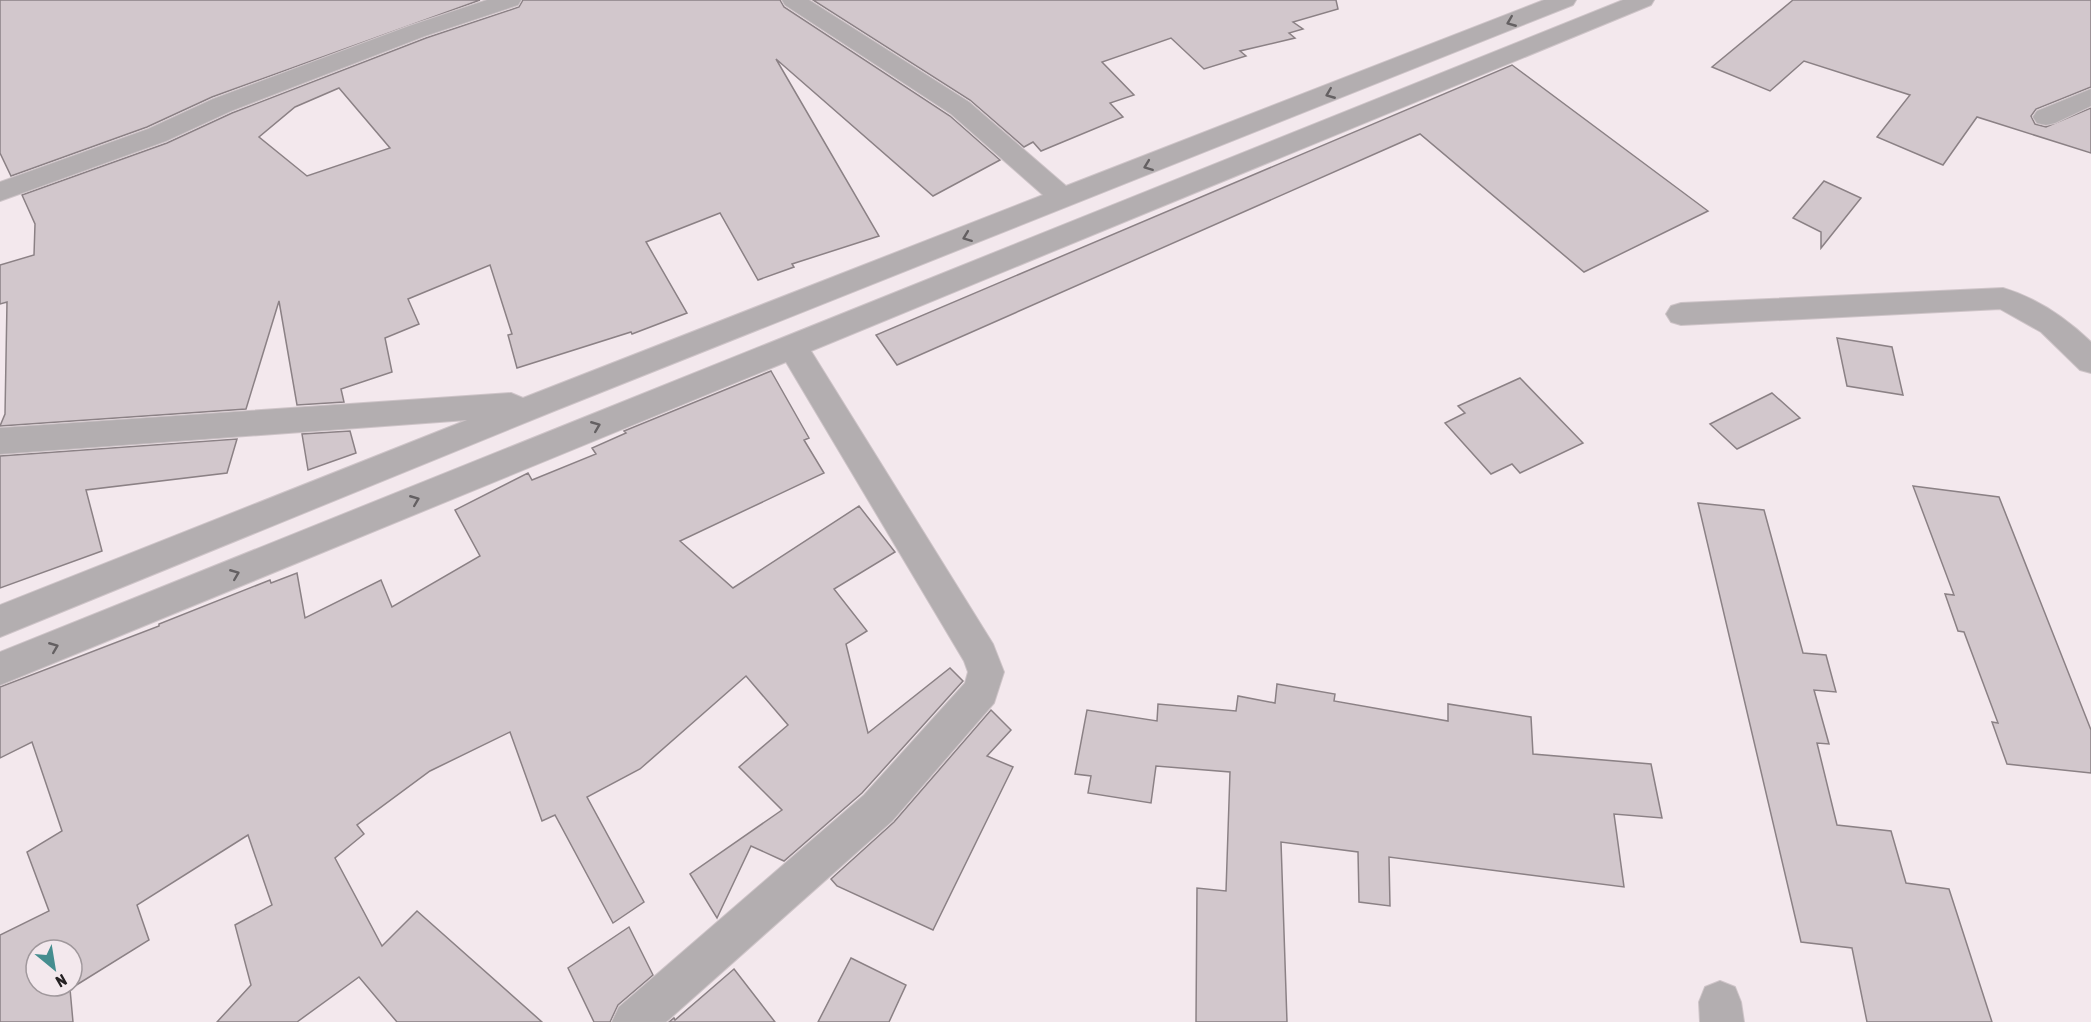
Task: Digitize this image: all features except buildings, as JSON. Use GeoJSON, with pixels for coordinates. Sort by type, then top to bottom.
{"type":"FeatureCollection","features":[{"type":"Feature","properties":{"kind":"street"},"geometry":{"type":"LineString","coordinates":[[0,192],[157,135],[222,105],[395,40],[510,0]]}},
{"type":"Feature","properties":{"kind":"street"},"geometry":{"type":"LineString","coordinates":[[793,0],[960,108],[1064,199]]}},
{"type":"Feature","properties":{"kind":"street"},"geometry":{"type":"LineString","coordinates":[[0,621],[543,403],[1565,0]]}},
{"type":"Feature","properties":{"kind":"street"},"geometry":{"type":"LineString","coordinates":[[0,669],[1643,0]]}},
{"type":"Feature","properties":{"kind":"street"},"geometry":{"type":"LineString","coordinates":[[2046,117],[2091,97]]}},
{"type":"Feature","properties":{"kind":"street"},"geometry":{"type":"LineString","coordinates":[[1681,314],[2003,297],[2036,313],[2067,334],[2091,362]]}},
{"type":"Feature","properties":{"kind":"street"},"geometry":{"type":"LineString","coordinates":[[634,1022],[878,808],[981,692],[986,672],[980,655],[792,346]]}},
{"type":"Feature","properties":{"kind":"street"},"geometry":{"type":"LineString","coordinates":[[0,441],[543,403]]}}]}
